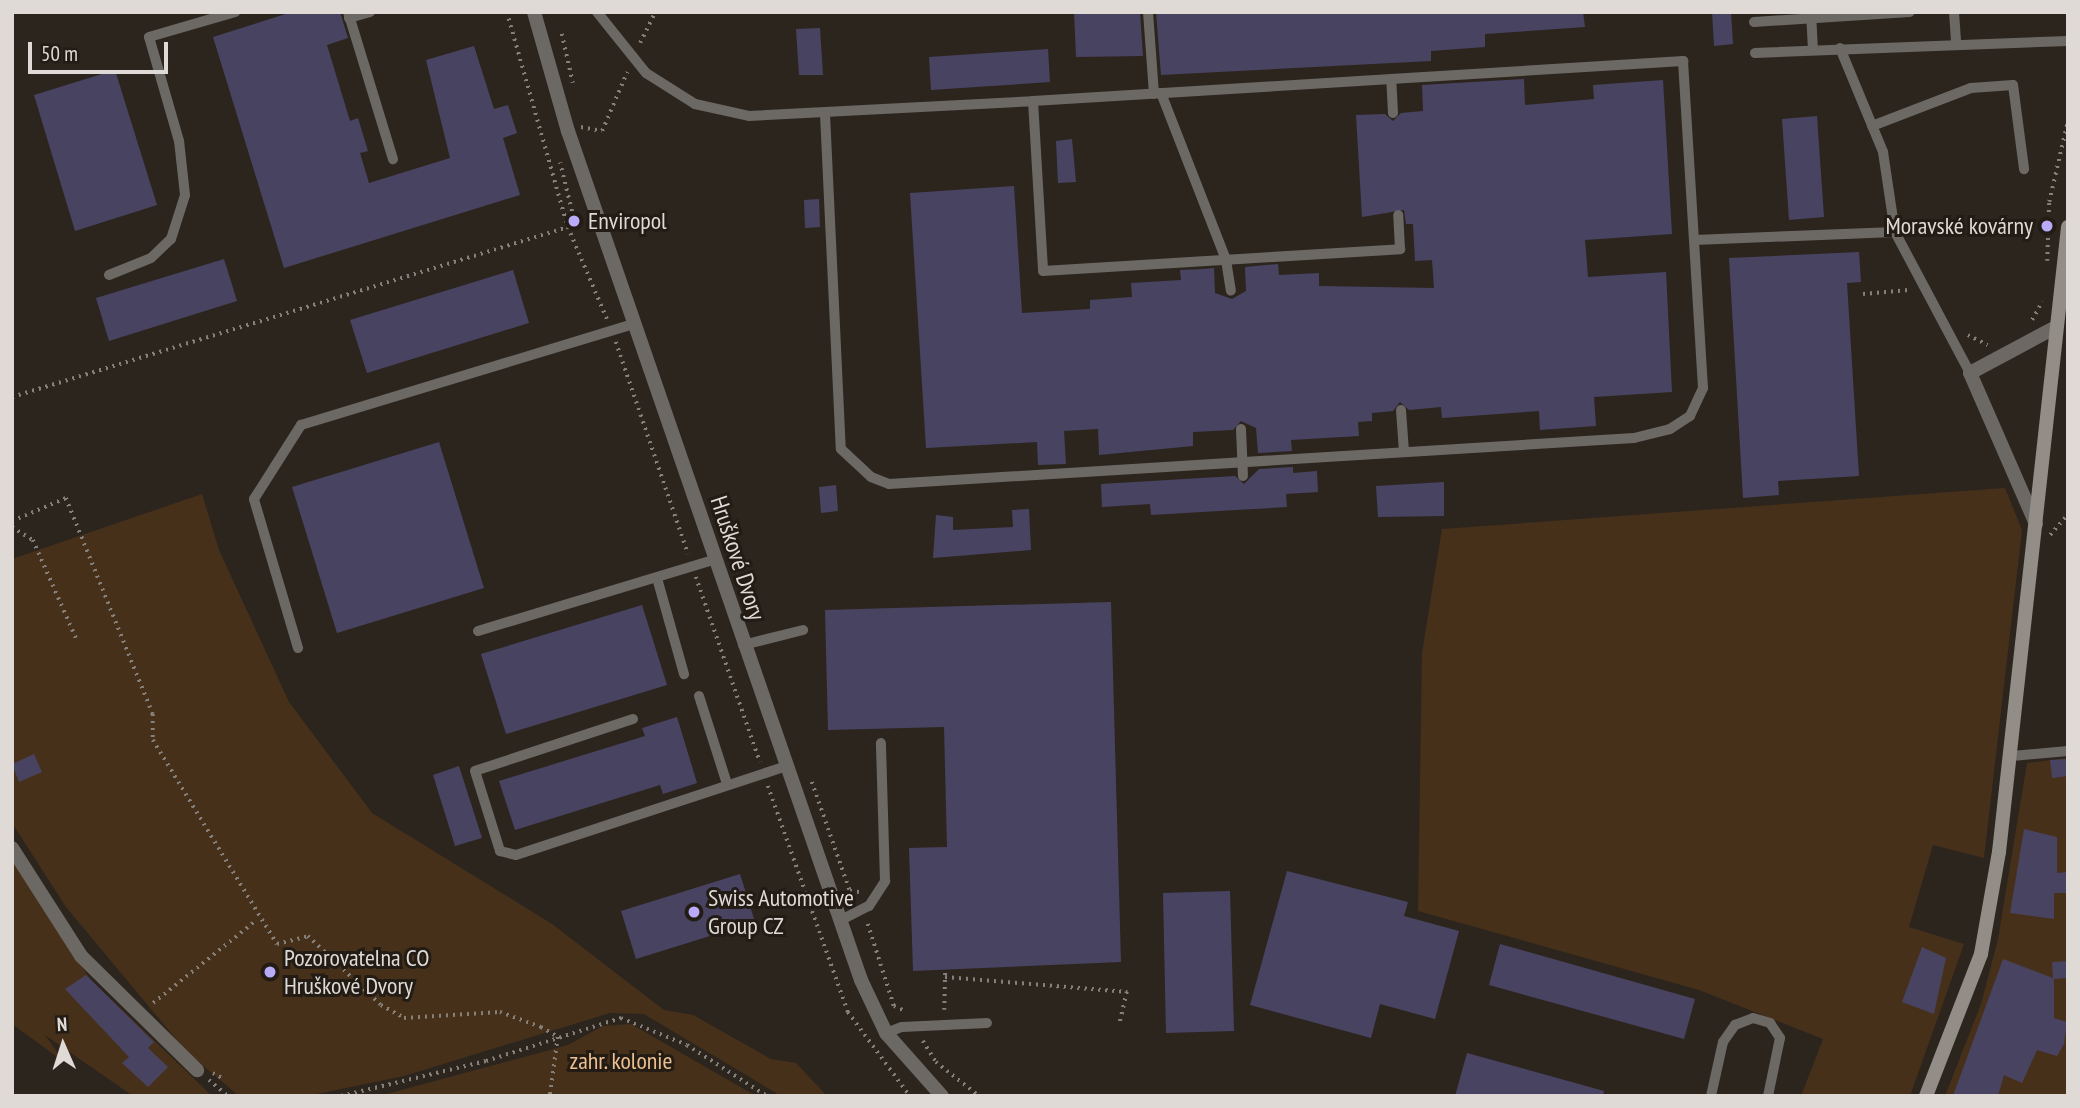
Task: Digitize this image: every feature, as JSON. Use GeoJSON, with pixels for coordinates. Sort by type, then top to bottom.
{"type":"FeatureCollection","features":[{"type":"Feature","properties":{"kind":"street","name":"Hruškové Dvory"},"geometry":{"type":"LineString","coordinates":[[534,12],[568,131],[839,921],[886,1033],[942,1096]]}},
{"type":"Feature","properties":{"kind":"street"},"geometry":{"type":"LineString","coordinates":[[1926,1096],[1981,954],[2012,756],[2037,525],[2052,329],[2068,227]]}},
{"type":"Feature","properties":{"kind":"street"},"geometry":{"type":"LineString","coordinates":[[2037,525],[1970,373],[2052,329]]}},
{"type":"Feature","properties":{"kind":"street"},"geometry":{"type":"LineString","coordinates":[[12,848],[81,956],[197,1070]]}},
{"type":"Feature","properties":{"kind":"lane"},"geometry":{"type":"LineString","coordinates":[[109,275],[150,258],[170,239],[185,195],[179,141],[149,37],[235,12]]}},
{"type":"Feature","properties":{"kind":"lane"},"geometry":{"type":"LineString","coordinates":[[370,12],[348,15],[393,159]]}},
{"type":"Feature","properties":{"kind":"lane"},"geometry":{"type":"LineString","coordinates":[[597,12],[634,63],[695,104],[749,116],[825,114],[1683,61],[1703,388],[1690,416],[1670,429],[1634,438],[889,484],[871,477],[841,449],[825,114]]}},
{"type":"Feature","properties":{"kind":"lane"},"geometry":{"type":"LineString","coordinates":[[1148,12],[1158,93],[1226,260],[1231,291]]}},
{"type":"Feature","properties":{"kind":"lane"},"geometry":{"type":"LineString","coordinates":[[1754,22],[1811,15],[1910,12]]}},
{"type":"Feature","properties":{"kind":"lane"},"geometry":{"type":"LineString","coordinates":[[1954,12],[1956,43]]}},
{"type":"Feature","properties":{"kind":"lane"},"geometry":{"type":"LineString","coordinates":[[1811,15],[1813,50]]}},
{"type":"Feature","properties":{"kind":"lane"},"geometry":{"type":"LineString","coordinates":[[1755,53],[1956,43],[2068,41]]}},
{"type":"Feature","properties":{"kind":"lane"},"geometry":{"type":"LineString","coordinates":[[1840,48],[1883,152],[1895,232],[1970,373]]}},
{"type":"Feature","properties":{"kind":"lane"},"geometry":{"type":"LineString","coordinates":[[1391,79],[1393,113]]}},
{"type":"Feature","properties":{"kind":"lane"},"geometry":{"type":"LineString","coordinates":[[1872,126],[1971,88],[2013,85],[2024,169]]}},
{"type":"Feature","properties":{"kind":"lane"},"geometry":{"type":"LineString","coordinates":[[1033,101],[1043,271],[1400,249],[1398,215]]}},
{"type":"Feature","properties":{"kind":"lane"},"geometry":{"type":"LineString","coordinates":[[1694,240],[1895,232]]}},
{"type":"Feature","properties":{"kind":"lane"},"geometry":{"type":"LineString","coordinates":[[298,648],[254,499],[301,425],[633,324]]}},
{"type":"Feature","properties":{"kind":"lane"},"geometry":{"type":"LineString","coordinates":[[1401,410],[1404,452]]}},
{"type":"Feature","properties":{"kind":"lane"},"geometry":{"type":"LineString","coordinates":[[1241,429],[1242,476]]}},
{"type":"Feature","properties":{"kind":"lane"},"geometry":{"type":"LineString","coordinates":[[478,631],[716,559]]}},
{"type":"Feature","properties":{"kind":"lane"},"geometry":{"type":"LineString","coordinates":[[657,578],[684,674]]}},
{"type":"Feature","properties":{"kind":"lane"},"geometry":{"type":"LineString","coordinates":[[743,645],[803,630]]}},
{"type":"Feature","properties":{"kind":"lane"},"geometry":{"type":"LineString","coordinates":[[699,696],[727,784]]}},
{"type":"Feature","properties":{"kind":"lane"},"geometry":{"type":"LineString","coordinates":[[633,719],[475,771],[500,851],[516,855],[786,766]]}},
{"type":"Feature","properties":{"kind":"lane"},"geometry":{"type":"LineString","coordinates":[[839,921],[870,906],[886,868],[881,743]]}},
{"type":"Feature","properties":{"kind":"lane"},"geometry":{"type":"LineString","coordinates":[[2012,756],[2068,751]]}},
{"type":"Feature","properties":{"kind":"lane"},"geometry":{"type":"LineString","coordinates":[[1711,1096],[1723,1042],[1735,1025],[1753,1018],[1770,1023],[1780,1038],[1768,1096]]}},
{"type":"Feature","properties":{"kind":"lane"},"geometry":{"type":"LineString","coordinates":[[886,1033],[923,1026],[987,1023]]}},
{"type":"Feature","properties":{"kind":"path"},"geometry":{"type":"LineString","coordinates":[[507,12],[568,227],[612,332],[848,1012],[910,1096]]}},
{"type":"Feature","properties":{"kind":"path"},"geometry":{"type":"LineString","coordinates":[[568,131],[585,125],[603,131],[655,12]]}},
{"type":"Feature","properties":{"kind":"path"},"geometry":{"type":"LineString","coordinates":[[562,34],[574,94]]}},
{"type":"Feature","properties":{"kind":"path"},"geometry":{"type":"LineString","coordinates":[[582,115],[590,138]]}},
{"type":"Feature","properties":{"kind":"path"},"geometry":{"type":"LineString","coordinates":[[2048,272],[2049,202],[2068,122]]}},
{"type":"Feature","properties":{"kind":"path"},"geometry":{"type":"LineString","coordinates":[[12,397],[575,225],[556,148]]}},
{"type":"Feature","properties":{"kind":"path"},"geometry":{"type":"LineString","coordinates":[[1863,294],[1919,290]]}},
{"type":"Feature","properties":{"kind":"path"},"geometry":{"type":"LineString","coordinates":[[2024,330],[2045,293]]}},
{"type":"Feature","properties":{"kind":"path"},"geometry":{"type":"LineString","coordinates":[[1966,333],[1973,342],[1996,345]]}},
{"type":"Feature","properties":{"kind":"path"},"geometry":{"type":"LineString","coordinates":[[76,638],[33,540],[12,524],[66,498],[153,714],[153,740],[277,944],[308,936],[381,1005],[404,1018],[500,1012],[558,1037]]}},
{"type":"Feature","properties":{"kind":"path"},"geometry":{"type":"LineString","coordinates":[[811,778],[850,891],[862,892],[876,918],[866,934],[894,1006],[918,1010],[923,1026],[921,1043],[929,1054],[979,1096]]}},
{"type":"Feature","properties":{"kind":"path"},"geometry":{"type":"LineString","coordinates":[[156,1010],[152,999],[254,922]]}},
{"type":"Feature","properties":{"kind":"path"},"geometry":{"type":"LineString","coordinates":[[937,1010],[947,1010],[945,970]]}},
{"type":"Feature","properties":{"kind":"path"},"geometry":{"type":"LineString","coordinates":[[945,977],[1127,992],[1120,1023]]}},
{"type":"Feature","properties":{"kind":"path"},"geometry":{"type":"LineString","coordinates":[[341,1096],[621,1018],[648,1024],[767,1096]]}},
{"type":"Feature","properties":{"kind":"path"},"geometry":{"type":"LineString","coordinates":[[550,1096],[558,1037]]}},
{"type":"Feature","properties":{"kind":"path"},"geometry":{"type":"LineString","coordinates":[[197,1070],[228,1096]]}},
{"type":"Feature","properties":{"kind":"green space"},"geometry":{"type":"Polygon","coordinates":[[[2005,488],[2022,530],[1984,858],[1933,845],[1909,927],[1964,944],[1910,1096],[1801,1096],[1823,1039],[1699,990],[1418,911],[1422,653],[1442,529],[2005,488]]]}},
{"type":"Feature","properties":{"kind":"green space"},"geometry":{"type":"Polygon","coordinates":[[[202,494],[219,550],[289,702],[372,813],[552,924],[664,1010],[693,1015],[771,1059],[796,1063],[827,1096],[781,1096],[644,1014],[610,1013],[404,1076],[307,1096],[239,1096],[186,1051],[66,907],[12,823],[12,559],[202,494]]]}},
{"type":"Feature","properties":{"kind":"green space"},"geometry":{"type":"Polygon","coordinates":[[[2068,758],[2068,1096],[1945,1096],[1981,1004],[1998,939],[2027,763],[2068,758]]]}},
{"type":"Feature","properties":{"kind":"green space"},"geometry":{"type":"Polygon","coordinates":[[[12,860],[90,979],[212,1096],[133,1096],[45,1035],[64,1062],[12,1024],[12,860]]]}},
{"type":"Feature","properties":{"kind":"green space","name":"zahr. kolonie"},"geometry":{"type":"Polygon","coordinates":[[[631,1024],[756,1096],[379,1096],[568,1045],[603,1026],[631,1024]]]}},
{"type":"Feature","properties":{"kind":"building"},"geometry":{"type":"Polygon","coordinates":[[[292,12],[340,12],[348,38],[327,45],[350,121],[358,118],[368,151],[360,153],[369,183],[450,158],[426,60],[474,46],[494,109],[508,105],[517,133],[503,138],[520,195],[284,268],[213,37],[292,12]]]}},
{"type":"Feature","properties":{"kind":"building"},"geometry":{"type":"Polygon","coordinates":[[[1074,12],[1140,12],[1143,56],[1076,57],[1074,12]]]}},
{"type":"Feature","properties":{"kind":"building"},"geometry":{"type":"Polygon","coordinates":[[[1156,12],[1583,12],[1585,27],[1485,34],[1485,47],[1431,51],[1431,61],[1161,75],[1156,12]]]}},
{"type":"Feature","properties":{"kind":"building"},"geometry":{"type":"Polygon","coordinates":[[[1712,12],[1731,12],[1733,44],[1714,46],[1712,12]]]}},
{"type":"Feature","properties":{"kind":"building"},"geometry":{"type":"Polygon","coordinates":[[[820,28],[823,75],[799,75],[796,29],[820,28]]]}},
{"type":"Feature","properties":{"kind":"building"},"geometry":{"type":"Polygon","coordinates":[[[1048,49],[1050,82],[931,90],[929,57],[1048,49]]]}},
{"type":"Feature","properties":{"kind":"building"},"geometry":{"type":"Polygon","coordinates":[[[115,70],[157,205],[75,231],[34,95],[115,70]]]}},
{"type":"Feature","properties":{"kind":"building"},"geometry":{"type":"Polygon","coordinates":[[[1524,79],[1525,105],[1594,99],[1593,85],[1663,80],[1672,234],[1585,240],[1588,277],[1666,272],[1672,392],[1594,397],[1596,426],[1540,430],[1539,411],[1442,418],[1441,407],[1409,410],[1400,402],[1393,411],[1372,413],[1372,421],[1358,422],[1359,436],[1291,440],[1292,451],[1258,453],[1256,428],[1241,421],[1233,430],[1193,432],[1193,446],[1099,455],[1098,429],[1064,431],[1066,464],[1038,465],[1037,442],[926,448],[910,193],[1014,186],[1022,313],[1090,309],[1090,300],[1132,297],[1131,283],[1181,280],[1180,270],[1214,268],[1215,293],[1232,299],[1246,291],[1245,267],[1278,264],[1279,275],[1319,273],[1319,286],[1434,288],[1432,260],[1415,261],[1413,224],[1406,224],[1404,210],[1362,217],[1356,115],[1385,114],[1393,121],[1401,113],[1423,111],[1422,85],[1524,79]]]}},
{"type":"Feature","properties":{"kind":"building"},"geometry":{"type":"Polygon","coordinates":[[[1817,116],[1824,217],[1789,220],[1782,119],[1817,116]]]}},
{"type":"Feature","properties":{"kind":"building"},"geometry":{"type":"Polygon","coordinates":[[[1072,139],[1076,182],[1058,183],[1056,141],[1072,139]]]}},
{"type":"Feature","properties":{"kind":"building"},"geometry":{"type":"Polygon","coordinates":[[[819,199],[820,227],[805,228],[804,200],[819,199]]]}},
{"type":"Feature","properties":{"kind":"building"},"geometry":{"type":"Polygon","coordinates":[[[1859,252],[1861,282],[1847,283],[1859,476],[1778,481],[1779,495],[1743,498],[1729,258],[1859,252]]]}},
{"type":"Feature","properties":{"kind":"building"},"geometry":{"type":"Polygon","coordinates":[[[224,259],[237,301],[109,341],[96,298],[224,259]]]}},
{"type":"Feature","properties":{"kind":"building"},"geometry":{"type":"Polygon","coordinates":[[[513,270],[529,323],[367,373],[350,320],[513,270]]]}},
{"type":"Feature","properties":{"kind":"building"},"geometry":{"type":"Polygon","coordinates":[[[439,442],[484,588],[337,633],[292,487],[439,442]]]}},
{"type":"Feature","properties":{"kind":"building"},"geometry":{"type":"Polygon","coordinates":[[[1293,467],[1293,473],[1317,471],[1318,492],[1286,494],[1287,507],[1151,515],[1150,504],[1102,507],[1101,484],[1235,476],[1244,484],[1259,469],[1293,467]]]}},
{"type":"Feature","properties":{"kind":"building"},"geometry":{"type":"Polygon","coordinates":[[[1444,482],[1444,516],[1378,517],[1376,486],[1444,482]]]}},
{"type":"Feature","properties":{"kind":"building"},"geometry":{"type":"Polygon","coordinates":[[[836,485],[838,511],[821,513],[819,487],[836,485]]]}},
{"type":"Feature","properties":{"kind":"building"},"geometry":{"type":"Polygon","coordinates":[[[1029,509],[1031,550],[933,558],[936,515],[953,517],[953,530],[1013,527],[1012,510],[1029,509]]]}},
{"type":"Feature","properties":{"kind":"building"},"geometry":{"type":"Polygon","coordinates":[[[1111,602],[1121,962],[913,971],[909,848],[947,847],[944,727],[828,730],[825,610],[1111,602]]]}},
{"type":"Feature","properties":{"kind":"building"},"geometry":{"type":"Polygon","coordinates":[[[642,605],[667,685],[506,734],[481,654],[642,605]]]}},
{"type":"Feature","properties":{"kind":"building"},"geometry":{"type":"Polygon","coordinates":[[[677,717],[697,783],[663,794],[660,785],[515,830],[499,781],[645,736],[642,728],[677,717]]]}},
{"type":"Feature","properties":{"kind":"building"},"geometry":{"type":"Polygon","coordinates":[[[34,754],[42,772],[19,782],[12,764],[34,754]]]}},
{"type":"Feature","properties":{"kind":"building"},"geometry":{"type":"Polygon","coordinates":[[[2068,759],[2068,776],[2052,778],[2050,760],[2068,759]]]}},
{"type":"Feature","properties":{"kind":"building"},"geometry":{"type":"Polygon","coordinates":[[[459,766],[482,838],[455,846],[433,775],[459,766]]]}},
{"type":"Feature","properties":{"kind":"building"},"geometry":{"type":"Polygon","coordinates":[[[2024,829],[2057,837],[2057,873],[2068,872],[2068,893],[2054,893],[2054,919],[2010,913],[2024,829]]]}},
{"type":"Feature","properties":{"kind":"building"},"geometry":{"type":"Polygon","coordinates":[[[1287,871],[1408,902],[1404,916],[1459,931],[1435,1019],[1380,1004],[1371,1038],[1250,1005],[1287,871]]]}},
{"type":"Feature","properties":{"kind":"building"},"geometry":{"type":"Polygon","coordinates":[[[740,874],[755,922],[636,959],[621,911],[740,874]]]}},
{"type":"Feature","properties":{"kind":"building"},"geometry":{"type":"Polygon","coordinates":[[[1230,891],[1234,1031],[1166,1033],[1163,893],[1230,891]]]}},
{"type":"Feature","properties":{"kind":"building"},"geometry":{"type":"Polygon","coordinates":[[[1500,944],[1695,999],[1684,1039],[1489,985],[1500,944]]]}},
{"type":"Feature","properties":{"kind":"building"},"geometry":{"type":"Polygon","coordinates":[[[1922,947],[1946,958],[1934,1014],[1902,1002],[1922,947]]]}},
{"type":"Feature","properties":{"kind":"building"},"geometry":{"type":"Polygon","coordinates":[[[2003,959],[2053,978],[2052,962],[2068,961],[2068,978],[2054,979],[2054,1018],[2067,1022],[2064,1044],[2057,1056],[2037,1050],[2022,1083],[2004,1075],[1998,1096],[1953,1096],[2003,959]]]}},
{"type":"Feature","properties":{"kind":"building"},"geometry":{"type":"Polygon","coordinates":[[[86,975],[154,1042],[148,1048],[168,1067],[148,1087],[122,1063],[129,1057],[65,989],[86,975]]]}},
{"type":"Feature","properties":{"kind":"building"},"geometry":{"type":"Polygon","coordinates":[[[1467,1053],[1604,1091],[1603,1096],[1455,1096],[1467,1053]]]}},
{"type":"Feature","properties":{"kind":"place","name":"Enviropol"},"geometry":{"type":"Point","coordinates":[574,221]}},
{"type":"Feature","properties":{"kind":"place","name":"Moravské kovárny"},"geometry":{"type":"Point","coordinates":[2047,226]}},
{"type":"Feature","properties":{"kind":"place","name":"Swiss Automotive Group CZ"},"geometry":{"type":"Point","coordinates":[694,912]}},
{"type":"Feature","properties":{"kind":"place","name":"Pozorovatelna CO Hruškové Dvory"},"geometry":{"type":"Point","coordinates":[270,972]}}]}
